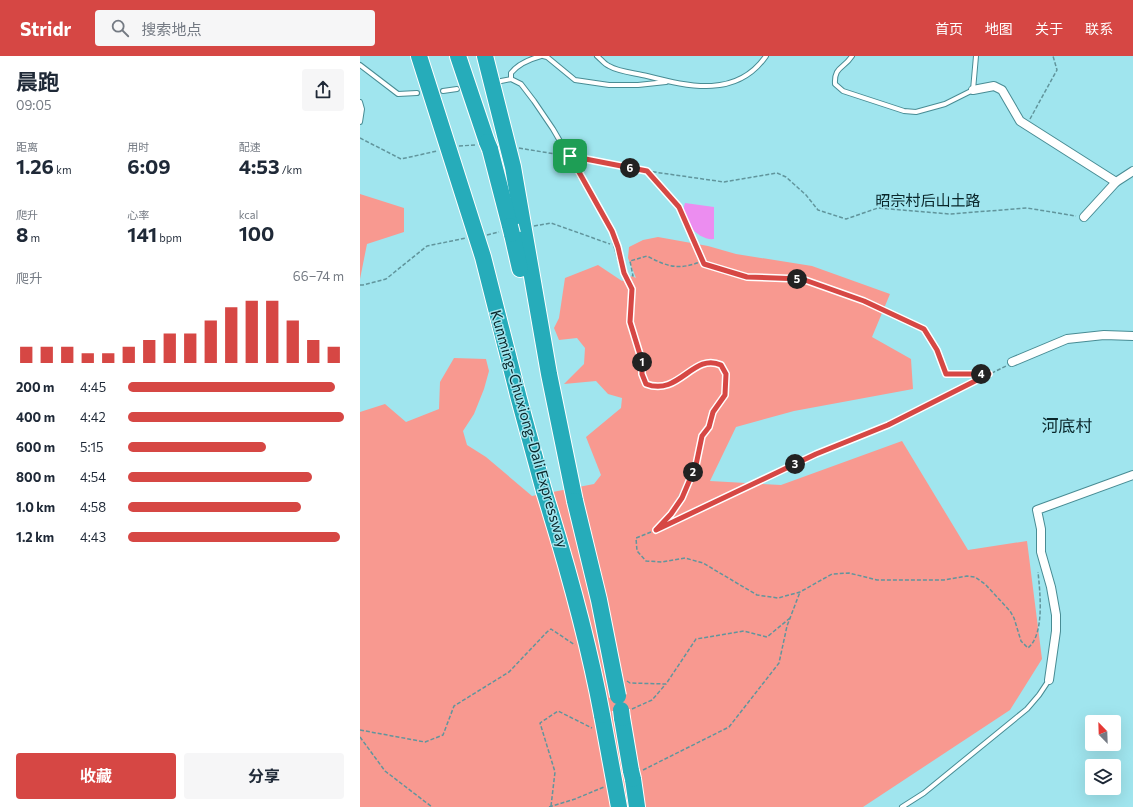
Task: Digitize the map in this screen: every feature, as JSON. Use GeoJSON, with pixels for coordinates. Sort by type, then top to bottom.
{"type":"FeatureCollection","features":[{"type":"Feature","properties":{"kind":"highway","name":"Kunming-Chuxiong-Dali Expressway"},"geometry":{"type":"LineString","coordinates":[[419,56],[482,257],[544,491],[576,596],[592,662],[619,807]]}},
{"type":"Feature","properties":{"kind":"highway","name":"Kunming-Chuxiong-Dali Expressway"},"geometry":{"type":"LineString","coordinates":[[458,56],[489,146],[511,230],[555,427],[575,500],[623,709],[634,774],[637,807]]}},
{"type":"Feature","properties":{"kind":"highway"},"geometry":{"type":"LineString","coordinates":[[485,56],[513,167],[548,374],[575,500]]}},
{"type":"Feature","properties":{"kind":"street"},"geometry":{"type":"LineString","coordinates":[[973,90],[994,86],[1002,90],[1020,122],[1116,182]]}},
{"type":"Feature","properties":{"kind":"street"},"geometry":{"type":"LineString","coordinates":[[1084,217],[1116,182],[1133,171]]}},
{"type":"Feature","properties":{"kind":"street"},"geometry":{"type":"LineString","coordinates":[[1012,362],[1067,339],[1104,335],[1133,336]]}},
{"type":"Feature","properties":{"kind":"street"},"geometry":{"type":"LineString","coordinates":[[1049,680],[1056,631],[1056,615],[1051,587],[1041,552],[1041,529],[1037,510],[1133,475]]}},
{"type":"Feature","properties":{"kind":"lane"},"geometry":{"type":"LineString","coordinates":[[511,79],[511,73],[515,68],[531,58],[542,56],[552,60],[575,80],[609,85],[638,85],[669,82]]}},
{"type":"Feature","properties":{"kind":"lane"},"geometry":{"type":"LineString","coordinates":[[597,56],[609,67],[669,82],[705,88],[728,84],[745,76],[758,67],[766,56]]}},
{"type":"Feature","properties":{"kind":"lane"},"geometry":{"type":"LineString","coordinates":[[852,56],[847,64],[838,69],[834,75],[835,84],[843,91],[904,111],[928,110],[973,90],[976,56]]}},
{"type":"Feature","properties":{"kind":"lane"},"geometry":{"type":"LineString","coordinates":[[360,65],[398,94],[417,93]]}},
{"type":"Feature","properties":{"kind":"lane"},"geometry":{"type":"LineString","coordinates":[[500,81],[511,79],[521,84],[527,92],[570,156],[612,231],[618,247],[624,273],[632,289],[630,322],[642,361],[642,374],[646,384],[656,388],[666,386],[677,382],[699,365],[711,362],[721,365],[726,374],[725,395],[713,412],[709,427],[702,436],[696,465],[682,498],[671,514],[656,530]]}},
{"type":"Feature","properties":{"kind":"lane"},"geometry":{"type":"LineString","coordinates":[[444,91],[458,89]]}},
{"type":"Feature","properties":{"kind":"lane"},"geometry":{"type":"LineString","coordinates":[[360,102],[362,109],[360,122]]}},
{"type":"Feature","properties":{"kind":"lane"},"geometry":{"type":"LineString","coordinates":[[902,807],[924,793],[1027,709],[1049,680]]}},
{"type":"Feature","properties":{"kind":"path"},"geometry":{"type":"LineString","coordinates":[[1026,126],[1057,70],[1053,56]]}},
{"type":"Feature","properties":{"kind":"path"},"geometry":{"type":"LineString","coordinates":[[360,138],[401,158],[437,151]]}},
{"type":"Feature","properties":{"kind":"path","name":"昭宗村后山土路"},"geometry":{"type":"LineString","coordinates":[[513,148],[570,156],[647,171],[724,182],[777,173],[786,177],[806,195],[818,210],[846,219],[878,208],[950,214],[1027,208],[1084,217]]}},
{"type":"Feature","properties":{"kind":"path"},"geometry":{"type":"LineString","coordinates":[[647,171],[679,207],[704,264],[747,277],[802,279],[864,301],[924,329],[937,350],[946,374],[989,374]]}},
{"type":"Feature","properties":{"kind":"path"},"geometry":{"type":"LineString","coordinates":[[528,227],[551,223],[618,247]]}},
{"type":"Feature","properties":{"kind":"path"},"geometry":{"type":"LineString","coordinates":[[360,285],[363,286],[386,279],[426,246],[472,237]]}},
{"type":"Feature","properties":{"kind":"path"},"geometry":{"type":"LineString","coordinates":[[624,273],[633,276],[630,261],[647,256],[667,267],[686,267],[703,261]]}},
{"type":"Feature","properties":{"kind":"path"},"geometry":{"type":"LineString","coordinates":[[1012,362],[888,425],[816,454],[656,530],[636,538],[637,551],[646,560],[662,562],[685,558],[703,564],[757,595],[778,598],[800,592],[832,574],[849,573],[877,580],[944,580],[967,576],[975,577],[985,584],[1010,611],[1014,618],[1021,642],[1028,648],[1033,644],[1038,626],[1041,596],[1037,558],[1041,552]]}},
{"type":"Feature","properties":{"kind":"path"},"geometry":{"type":"LineString","coordinates":[[634,774],[730,726],[778,663],[790,618],[800,592]]}},
{"type":"Feature","properties":{"kind":"path"},"geometry":{"type":"LineString","coordinates":[[623,709],[652,700],[666,684],[696,639],[744,631],[767,637],[790,618]]}},
{"type":"Feature","properties":{"kind":"path"},"geometry":{"type":"LineString","coordinates":[[360,730],[425,742],[443,735],[454,706],[509,672],[551,629],[578,647]]}},
{"type":"Feature","properties":{"kind":"path"},"geometry":{"type":"LineString","coordinates":[[624,679],[630,683],[666,684]]}},
{"type":"Feature","properties":{"kind":"path"},"geometry":{"type":"LineString","coordinates":[[592,728],[558,711],[540,723],[555,772],[550,806],[575,799],[610,784]]}},
{"type":"Feature","properties":{"kind":"path"},"geometry":{"type":"LineString","coordinates":[[360,737],[385,771],[432,807]]}},
{"type":"Feature","properties":{"kind":"shaded area"},"geometry":{"type":"Polygon","coordinates":[[[360,194],[404,208],[404,232],[367,244],[360,279],[360,194]]]}},
{"type":"Feature","properties":{"kind":"shaded area"},"geometry":{"type":"Polygon","coordinates":[[[685,203],[714,207],[714,239],[708,239],[696,233],[691,228],[685,216],[685,203]]]}},
{"type":"Feature","properties":{"kind":"shaded area"},"geometry":{"type":"Polygon","coordinates":[[[658,237],[708,246],[736,254],[812,266],[890,294],[872,337],[911,359],[913,389],[794,411],[736,427],[710,481],[781,485],[902,441],[968,550],[1027,541],[1042,659],[1010,710],[863,807],[360,807],[360,412],[385,404],[406,422],[439,409],[440,382],[454,358],[486,359],[489,371],[484,389],[474,414],[463,431],[467,445],[486,457],[532,496],[594,484],[601,475],[586,437],[621,408],[622,398],[608,394],[596,381],[564,384],[584,364],[585,348],[577,338],[559,340],[554,328],[559,318],[565,278],[598,265],[622,281],[632,276],[636,278],[628,258],[629,247],[643,240],[658,237]]]}},
{"type":"Feature","properties":{"kind":"district","name":"河底村"},"geometry":{"type":"Point","coordinates":[1067,426]}},
{"type":"Feature","properties":{"kind":"route"},"geometry":{"type":"LineString","coordinates":[[570,156],[647,171],[679,207],[704,264],[747,277],[802,279],[864,301],[924,329],[937,350],[946,374],[989,374],[888,425],[816,454],[656,530],[671,514],[682,498],[696,465],[702,436],[709,427],[713,412],[725,395],[726,374],[721,365],[711,362],[699,365],[677,382],[666,386],[656,388],[646,384],[642,374],[642,361],[630,322],[632,289],[624,273],[618,247],[602,212],[570,156]]}}]}
